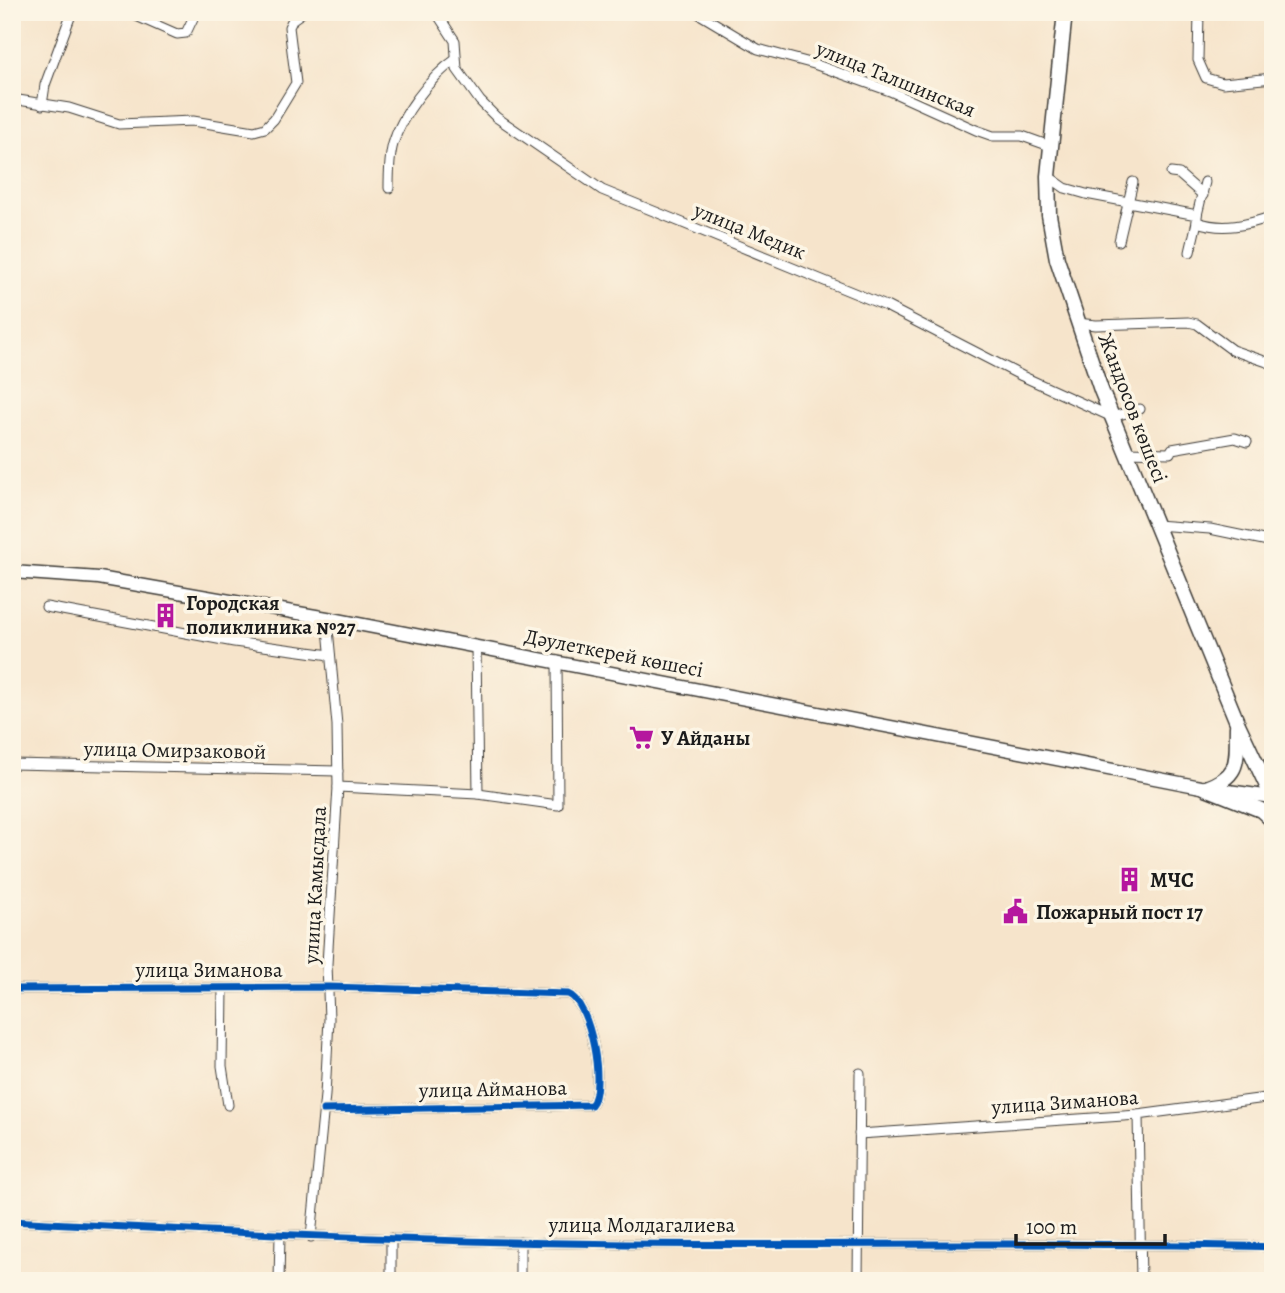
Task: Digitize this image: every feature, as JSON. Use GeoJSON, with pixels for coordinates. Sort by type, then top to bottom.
{"type":"FeatureCollection","features":[{"type":"Feature","properties":{"kind":"main road","name":"Жандосов көшесі"},"geometry":{"type":"LineString","coordinates":[[1065,12],[1048,176],[1049,215],[1057,259],[1077,323],[1112,417],[1237,722],[1272,798]]}},
{"type":"Feature","properties":{"kind":"main road","name":"Дәулеткерей көшесі"},"geometry":{"type":"LineString","coordinates":[[12,572],[99,578],[327,618],[1206,788],[1272,798]]}},
{"type":"Feature","properties":{"kind":"main road"},"geometry":{"type":"LineString","coordinates":[[1206,788],[1223,782],[1236,764],[1237,722]]}},
{"type":"Feature","properties":{"kind":"main road"},"geometry":{"type":"LineString","coordinates":[[1206,788],[1261,810],[1273,821]]}},
{"type":"Feature","properties":{"kind":"street"},"geometry":{"type":"LineString","coordinates":[[42,105],[45,85],[72,12]]}},
{"type":"Feature","properties":{"kind":"street"},"geometry":{"type":"LineString","coordinates":[[127,12],[177,34],[186,33],[196,12]]}},
{"type":"Feature","properties":{"kind":"street"},"geometry":{"type":"LineString","coordinates":[[12,99],[69,108],[120,124],[193,121],[237,130],[265,128],[296,83],[289,27],[293,19],[303,12]]}},
{"type":"Feature","properties":{"kind":"street","name":"улица Медик"},"geometry":{"type":"LineString","coordinates":[[436,12],[455,41],[457,69],[496,117],[601,190],[803,270],[899,313],[1112,417]]}},
{"type":"Feature","properties":{"kind":"street","name":"улица Талшинская"},"geometry":{"type":"LineString","coordinates":[[696,12],[758,49],[814,64],[890,91],[993,136],[1022,136],[1050,146]]}},
{"type":"Feature","properties":{"kind":"street"},"geometry":{"type":"LineString","coordinates":[[1199,12],[1198,60],[1206,78],[1223,83],[1273,78]]}},
{"type":"Feature","properties":{"kind":"street"},"geometry":{"type":"LineString","coordinates":[[389,188],[390,158],[395,136],[430,80],[455,60]]}},
{"type":"Feature","properties":{"kind":"street"},"geometry":{"type":"LineString","coordinates":[[1171,173],[1178,174],[1203,195]]}},
{"type":"Feature","properties":{"kind":"street"},"geometry":{"type":"LineString","coordinates":[[1048,176],[1065,188],[1232,227],[1273,216]]}},
{"type":"Feature","properties":{"kind":"street"},"geometry":{"type":"LineString","coordinates":[[1119,241],[1132,182]]}},
{"type":"Feature","properties":{"kind":"street"},"geometry":{"type":"LineString","coordinates":[[1190,252],[1205,182]]}},
{"type":"Feature","properties":{"kind":"street"},"geometry":{"type":"LineString","coordinates":[[1077,323],[1096,326],[1188,322],[1198,324],[1232,350],[1273,364]]}},
{"type":"Feature","properties":{"kind":"street"},"geometry":{"type":"LineString","coordinates":[[1112,417],[1140,409]]}},
{"type":"Feature","properties":{"kind":"street"},"geometry":{"type":"LineString","coordinates":[[1126,452],[1170,453],[1172,449],[1235,438],[1247,442]]}},
{"type":"Feature","properties":{"kind":"street"},"geometry":{"type":"LineString","coordinates":[[1156,524],[1210,529],[1273,542]]}},
{"type":"Feature","properties":{"kind":"street"},"geometry":{"type":"LineString","coordinates":[[46,607],[234,642],[330,655]]}},
{"type":"Feature","properties":{"kind":"street","name":"улица Камысдала"},"geometry":{"type":"LineString","coordinates":[[311,1237],[323,1110],[338,787],[327,618]]}},
{"type":"Feature","properties":{"kind":"street"},"geometry":{"type":"LineString","coordinates":[[476,646],[478,794]]}},
{"type":"Feature","properties":{"kind":"street"},"geometry":{"type":"LineString","coordinates":[[338,787],[478,794],[558,805],[556,661]]}},
{"type":"Feature","properties":{"kind":"street","name":"улица Омирзаковой"},"geometry":{"type":"LineString","coordinates":[[12,764],[338,771]]}},
{"type":"Feature","properties":{"kind":"street"},"geometry":{"type":"LineString","coordinates":[[223,988],[222,1066],[228,1105]]}},
{"type":"Feature","properties":{"kind":"street","name":"улица Зиманова"},"geometry":{"type":"LineString","coordinates":[[12,989],[406,989]]}},
{"type":"Feature","properties":{"kind":"street","name":"улица Айманова"},"geometry":{"type":"LineString","coordinates":[[323,1110],[593,1104],[596,1090],[592,1038],[585,1014],[573,995],[406,989]]}},
{"type":"Feature","properties":{"kind":"street"},"geometry":{"type":"LineString","coordinates":[[858,1281],[860,1073]]}},
{"type":"Feature","properties":{"kind":"street","name":"улица Зиманова"},"geometry":{"type":"LineString","coordinates":[[859,1134],[1138,1115],[1273,1097]]}},
{"type":"Feature","properties":{"kind":"street"},"geometry":{"type":"LineString","coordinates":[[1138,1115],[1141,1281]]}},
{"type":"Feature","properties":{"kind":"street","name":"улица Молдагалиева"},"geometry":{"type":"LineString","coordinates":[[12,1222],[311,1237],[520,1242],[1142,1244],[1273,1247]]}},
{"type":"Feature","properties":{"kind":"street"},"geometry":{"type":"LineString","coordinates":[[279,1281],[280,1235]]}},
{"type":"Feature","properties":{"kind":"street"},"geometry":{"type":"LineString","coordinates":[[391,1238],[391,1281]]}},
{"type":"Feature","properties":{"kind":"street"},"geometry":{"type":"LineString","coordinates":[[520,1242],[520,1281]]}},
{"type":"Feature","properties":{"kind":"cycle path"},"geometry":{"type":"LineString","coordinates":[[12,989],[329,987],[568,994],[576,1000],[589,1028],[594,1047],[597,1082],[591,1105],[323,1110]]}},
{"type":"Feature","properties":{"kind":"cycle path"},"geometry":{"type":"LineString","coordinates":[[12,1221],[319,1236],[549,1243],[1111,1244],[1273,1247]]}},
{"type":"Feature","properties":{"kind":"place","name":"Городская поликлиника №27"},"geometry":{"type":"Point","coordinates":[166,615]}},
{"type":"Feature","properties":{"kind":"place","name":"У Айданы"},"geometry":{"type":"Point","coordinates":[641,738]}},
{"type":"Feature","properties":{"kind":"place","name":"МЧС"},"geometry":{"type":"Point","coordinates":[1130,880]}},
{"type":"Feature","properties":{"kind":"place","name":"Пожарный пост 17"},"geometry":{"type":"Point","coordinates":[1016,912]}}]}
